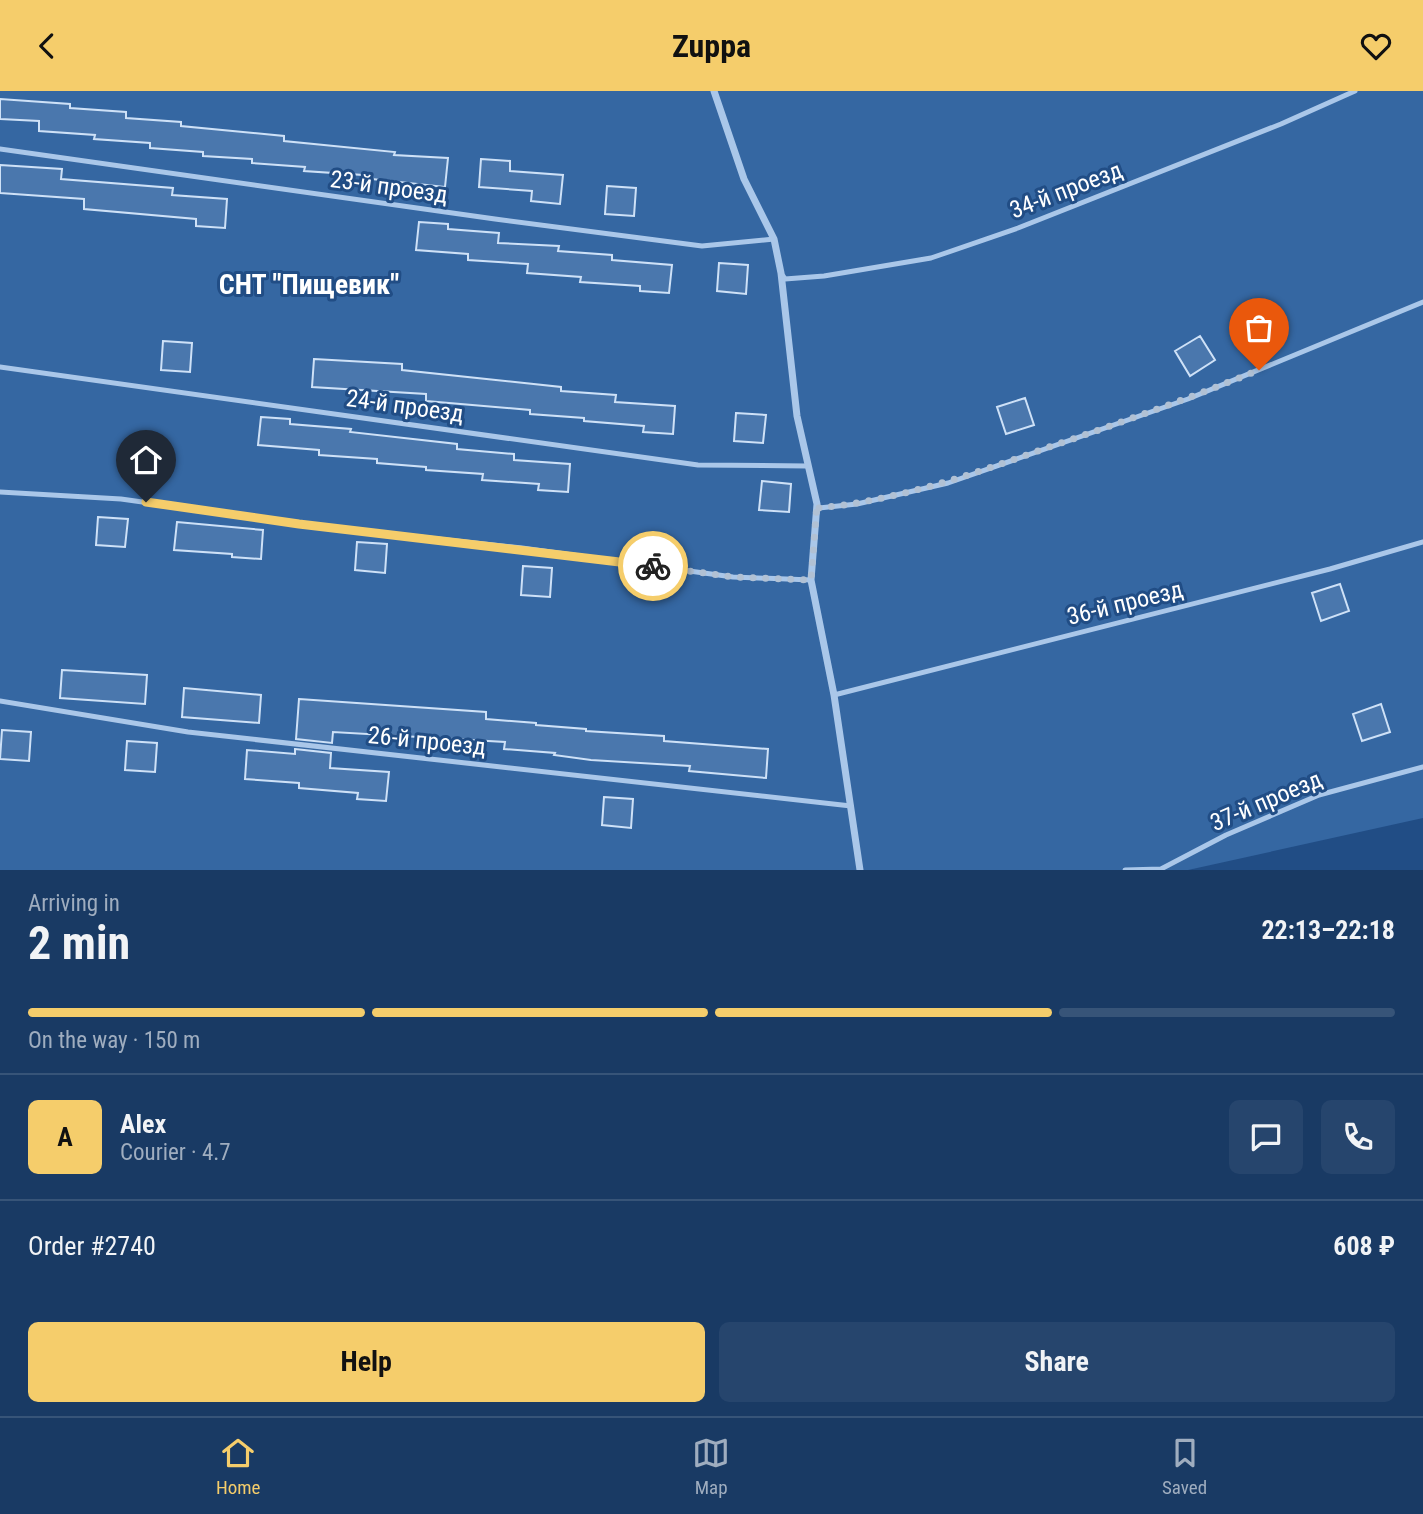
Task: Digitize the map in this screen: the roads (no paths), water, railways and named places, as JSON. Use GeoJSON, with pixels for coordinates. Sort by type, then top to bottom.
{"type":"FeatureCollection","features":[{"type":"Feature","properties":{"kind":"street"},"geometry":{"type":"LineString","coordinates":[[714,91],[744,179],[774,239],[781,273],[797,416],[817,504],[811,580],[834,695],[860,870]]}},
{"type":"Feature","properties":{"kind":"lane","name":"34-й проезд"},"geometry":{"type":"LineString","coordinates":[[781,273],[785,279],[824,276],[931,258],[1018,228],[1281,124],[1355,91]]}},
{"type":"Feature","properties":{"kind":"lane","name":"23-й проезд"},"geometry":{"type":"LineString","coordinates":[[0,149],[702,246],[774,239]]}},
{"type":"Feature","properties":{"kind":"lane"},"geometry":{"type":"LineString","coordinates":[[817,504],[819,508],[857,504],[948,483],[1188,399],[1423,302]]}},
{"type":"Feature","properties":{"kind":"lane","name":"24-й проезд"},"geometry":{"type":"LineString","coordinates":[[0,367],[698,465],[807,466]]}},
{"type":"Feature","properties":{"kind":"lane"},"geometry":{"type":"LineString","coordinates":[[0,492],[121,499],[299,524],[522,548],[733,577],[811,580]]}},
{"type":"Feature","properties":{"kind":"lane","name":"36-й проезд"},"geometry":{"type":"LineString","coordinates":[[834,695],[1317,572],[1423,542]]}},
{"type":"Feature","properties":{"kind":"lane","name":"26-й проезд"},"geometry":{"type":"LineString","coordinates":[[0,701],[188,732],[851,806]]}},
{"type":"Feature","properties":{"kind":"lane","name":"37-й проезд"},"geometry":{"type":"LineString","coordinates":[[1125,870],[1161,869],[1226,835],[1319,795],[1423,767]]}},
{"type":"Feature","properties":{"kind":"district","name":"СНТ \"Пищевик\""},"geometry":{"type":"Point","coordinates":[309,284]}}]}
